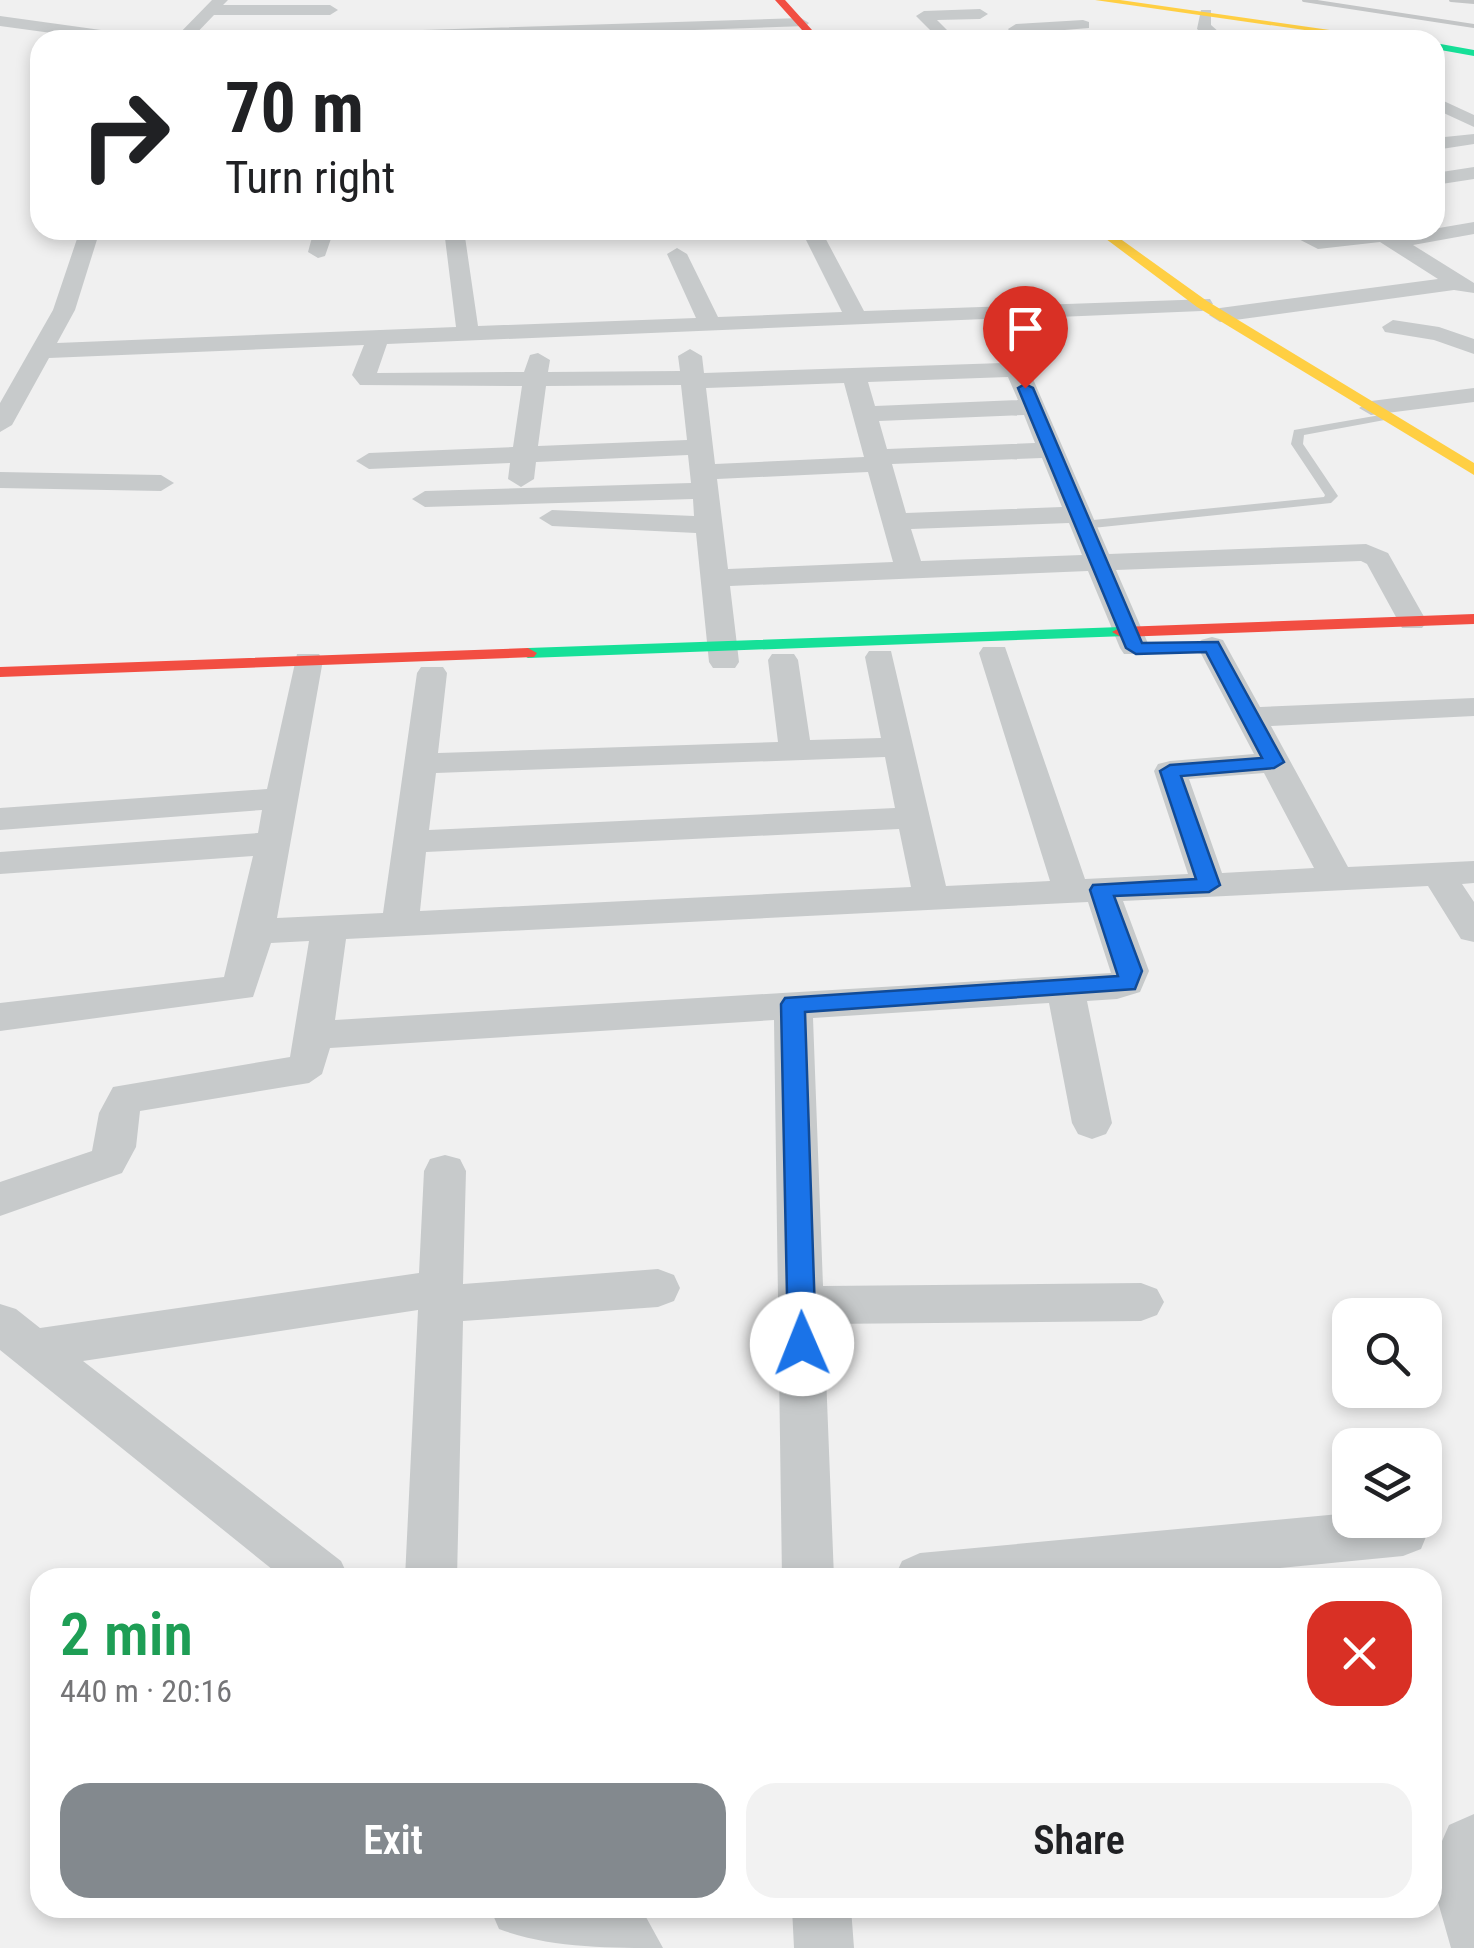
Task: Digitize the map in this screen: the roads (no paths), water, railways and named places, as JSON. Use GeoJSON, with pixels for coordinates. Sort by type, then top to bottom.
{"type":"FeatureCollection","features":[{"type":"Feature","properties":{"kind":"street"},"geometry":{"type":"LineString","coordinates":[[1100,0],[1304,30]]}},
{"type":"Feature","properties":{"kind":"street"},"geometry":{"type":"LineString","coordinates":[[190,30],[214,5],[333,5],[319,30]]}},
{"type":"Feature","properties":{"kind":"street"},"geometry":{"type":"LineString","coordinates":[[580,30],[605,22],[696,26],[796,13]]}},
{"type":"Feature","properties":{"kind":"street"},"geometry":{"type":"LineString","coordinates":[[1017,30],[1088,29],[1068,13]]}},
{"type":"Feature","properties":{"kind":"street"},"geometry":{"type":"LineString","coordinates":[[1206,13],[1203,26],[1208,30]]}},
{"type":"Feature","properties":{"kind":"street"},"geometry":{"type":"LineString","coordinates":[[939,30],[924,16],[980,14]]}},
{"type":"Feature","properties":{"kind":"street"},"geometry":{"type":"LineString","coordinates":[[437,30],[442,17]]}},
{"type":"Feature","properties":{"kind":"street"},"geometry":{"type":"LineString","coordinates":[[0,20],[68,30]]}},
{"type":"Feature","properties":{"kind":"street"},"geometry":{"type":"LineString","coordinates":[[1445,48],[1474,53]]}},
{"type":"Feature","properties":{"kind":"street"},"geometry":{"type":"LineString","coordinates":[[1445,107],[1474,122]]}},
{"type":"Feature","properties":{"kind":"street"},"geometry":{"type":"LineString","coordinates":[[1445,143],[1474,140]]}},
{"type":"Feature","properties":{"kind":"street"},"geometry":{"type":"LineString","coordinates":[[1445,177],[1474,173]]}},
{"type":"Feature","properties":{"kind":"street"},"geometry":{"type":"LineString","coordinates":[[1445,231],[1474,228]]}},
{"type":"Feature","properties":{"kind":"street"},"geometry":{"type":"LineString","coordinates":[[0,424],[64,310],[87,240]]}},
{"type":"Feature","properties":{"kind":"street"},"geometry":{"type":"LineString","coordinates":[[318,252],[321,240]]}},
{"type":"Feature","properties":{"kind":"street"},"geometry":{"type":"LineString","coordinates":[[455,240],[468,334]]}},
{"type":"Feature","properties":{"kind":"street"},"geometry":{"type":"LineString","coordinates":[[816,240],[856,319]]}},
{"type":"Feature","properties":{"kind":"street"},"geometry":{"type":"LineString","coordinates":[[1114,240],[1211,310],[1472,468]]}},
{"type":"Feature","properties":{"kind":"street"},"geometry":{"type":"LineString","coordinates":[[1312,240],[1347,240]]}},
{"type":"Feature","properties":{"kind":"street"},"geometry":{"type":"LineString","coordinates":[[1391,240],[1466,288]]}},
{"type":"Feature","properties":{"kind":"street"},"geometry":{"type":"LineString","coordinates":[[678,254],[698,325],[692,380],[723,654]]}},
{"type":"Feature","properties":{"kind":"street"},"geometry":{"type":"LineString","coordinates":[[40,351],[994,313],[1211,310],[1466,288]]}},
{"type":"Feature","properties":{"kind":"street"},"geometry":{"type":"LineString","coordinates":[[994,313],[1132,640]]}},
{"type":"Feature","properties":{"kind":"street"},"geometry":{"type":"LineString","coordinates":[[1393,327],[1439,334],[1474,347]]}},
{"type":"Feature","properties":{"kind":"street"},"geometry":{"type":"LineString","coordinates":[[522,506],[524,454],[543,331]]}},
{"type":"Feature","properties":{"kind":"street"},"geometry":{"type":"LineString","coordinates":[[378,338],[364,375],[368,380],[692,380],[1018,370]]}},
{"type":"Feature","properties":{"kind":"street"},"geometry":{"type":"LineString","coordinates":[[854,376],[909,569]]}},
{"type":"Feature","properties":{"kind":"street"},"geometry":{"type":"LineString","coordinates":[[1378,412],[1474,394]]}},
{"type":"Feature","properties":{"kind":"street"},"geometry":{"type":"LineString","coordinates":[[865,414],[1033,407]]}},
{"type":"Feature","properties":{"kind":"street"},"geometry":{"type":"LineString","coordinates":[[369,460],[524,454],[703,470],[1052,450]]}},
{"type":"Feature","properties":{"kind":"street"},"geometry":{"type":"LineString","coordinates":[[522,506],[703,470]]}},
{"type":"Feature","properties":{"kind":"street"},"geometry":{"type":"LineString","coordinates":[[0,480],[161,483]]}},
{"type":"Feature","properties":{"kind":"street"},"geometry":{"type":"LineString","coordinates":[[426,499],[709,525]]}},
{"type":"Feature","properties":{"kind":"street"},"geometry":{"type":"LineString","coordinates":[[896,521],[1081,520]]}},
{"type":"Feature","properties":{"kind":"street"},"geometry":{"type":"LineString","coordinates":[[715,578],[1366,552],[1378,559],[1412,622]]}},
{"type":"Feature","properties":{"kind":"street"},"geometry":{"type":"LineString","coordinates":[[0,690],[307,669],[432,673],[723,654],[783,660],[994,653],[1132,640],[1474,619]]}},
{"type":"Feature","properties":{"kind":"street"},"geometry":{"type":"LineString","coordinates":[[0,672],[307,669],[1132,640],[1212,646],[1474,638]]}},
{"type":"Feature","properties":{"kind":"street"},"geometry":{"type":"LineString","coordinates":[[1212,646],[1337,879]]}},
{"type":"Feature","properties":{"kind":"street"},"geometry":{"type":"LineString","coordinates":[[314,1035],[1117,986],[1130,978],[1086,891],[994,653]]}},
{"type":"Feature","properties":{"kind":"street"},"geometry":{"type":"LineString","coordinates":[[880,657],[932,898]]}},
{"type":"Feature","properties":{"kind":"street"},"geometry":{"type":"LineString","coordinates":[[783,660],[795,751]]}},
{"type":"Feature","properties":{"kind":"street"},"geometry":{"type":"LineString","coordinates":[[0,1017],[233,992],[243,982],[307,669]]}},
{"type":"Feature","properties":{"kind":"street"},"geometry":{"type":"LineString","coordinates":[[400,924],[432,673]]}},
{"type":"Feature","properties":{"kind":"street"},"geometry":{"type":"LineString","coordinates":[[1250,717],[1474,707]]}},
{"type":"Feature","properties":{"kind":"street"},"geometry":{"type":"LineString","coordinates":[[420,764],[899,747]]}},
{"type":"Feature","properties":{"kind":"street"},"geometry":{"type":"LineString","coordinates":[[1209,885],[1170,771],[1274,762]]}},
{"type":"Feature","properties":{"kind":"street"},"geometry":{"type":"LineString","coordinates":[[0,819],[283,798]]}},
{"type":"Feature","properties":{"kind":"street"},"geometry":{"type":"LineString","coordinates":[[410,842],[914,818]]}},
{"type":"Feature","properties":{"kind":"street"},"geometry":{"type":"LineString","coordinates":[[0,863],[274,843]]}},
{"type":"Feature","properties":{"kind":"street"},"geometry":{"type":"LineString","coordinates":[[256,930],[1456,873],[1474,930]]}},
{"type":"Feature","properties":{"kind":"street"},"geometry":{"type":"LineString","coordinates":[[0,1198],[107,1162],[116,1146],[118,1112],[126,1098],[295,1073],[308,1064],[329,927]]}},
{"type":"Feature","properties":{"kind":"street"},"geometry":{"type":"LineString","coordinates":[[1066,989],[1092,1123]]}},
{"type":"Feature","properties":{"kind":"street"},"geometry":{"type":"LineString","coordinates":[[793,1004],[808,1568]]}},
{"type":"Feature","properties":{"kind":"street"},"geometry":{"type":"LineString","coordinates":[[430,1568],[445,1171]]}},
{"type":"Feature","properties":{"kind":"street"},"geometry":{"type":"LineString","coordinates":[[16,1336],[441,1296],[658,1288]]}},
{"type":"Feature","properties":{"kind":"street"},"geometry":{"type":"LineString","coordinates":[[801,1305],[1141,1302]]}},
{"type":"Feature","properties":{"kind":"street"},"geometry":{"type":"LineString","coordinates":[[16,1336],[310,1568]]}},
{"type":"Feature","properties":{"kind":"street"},"geometry":{"type":"LineString","coordinates":[[1025,1568],[1340,1538]]}},
{"type":"Feature","properties":{"kind":"street"},"geometry":{"type":"LineString","coordinates":[[1474,1843],[1469,1845],[1459,1870],[1474,1931]]}},
{"type":"Feature","properties":{"kind":"street"},"geometry":{"type":"LineString","coordinates":[[577,1918],[617,1925]]}},
{"type":"Feature","properties":{"kind":"street"},"geometry":{"type":"LineString","coordinates":[[822,1918],[824,1948]]}},
{"type":"Feature","properties":{"kind":"lane"},"geometry":{"type":"LineString","coordinates":[[1081,520],[1327,500],[1332,496],[1297,444],[1298,432],[1378,412]]}},
{"type":"Feature","properties":{"kind":"railway"},"geometry":{"type":"LineString","coordinates":[[1304,0],[1474,26]]}},
{"type":"Feature","properties":{"kind":"railway"},"geometry":{"type":"LineString","coordinates":[[1451,0],[1474,2]]}}]}
